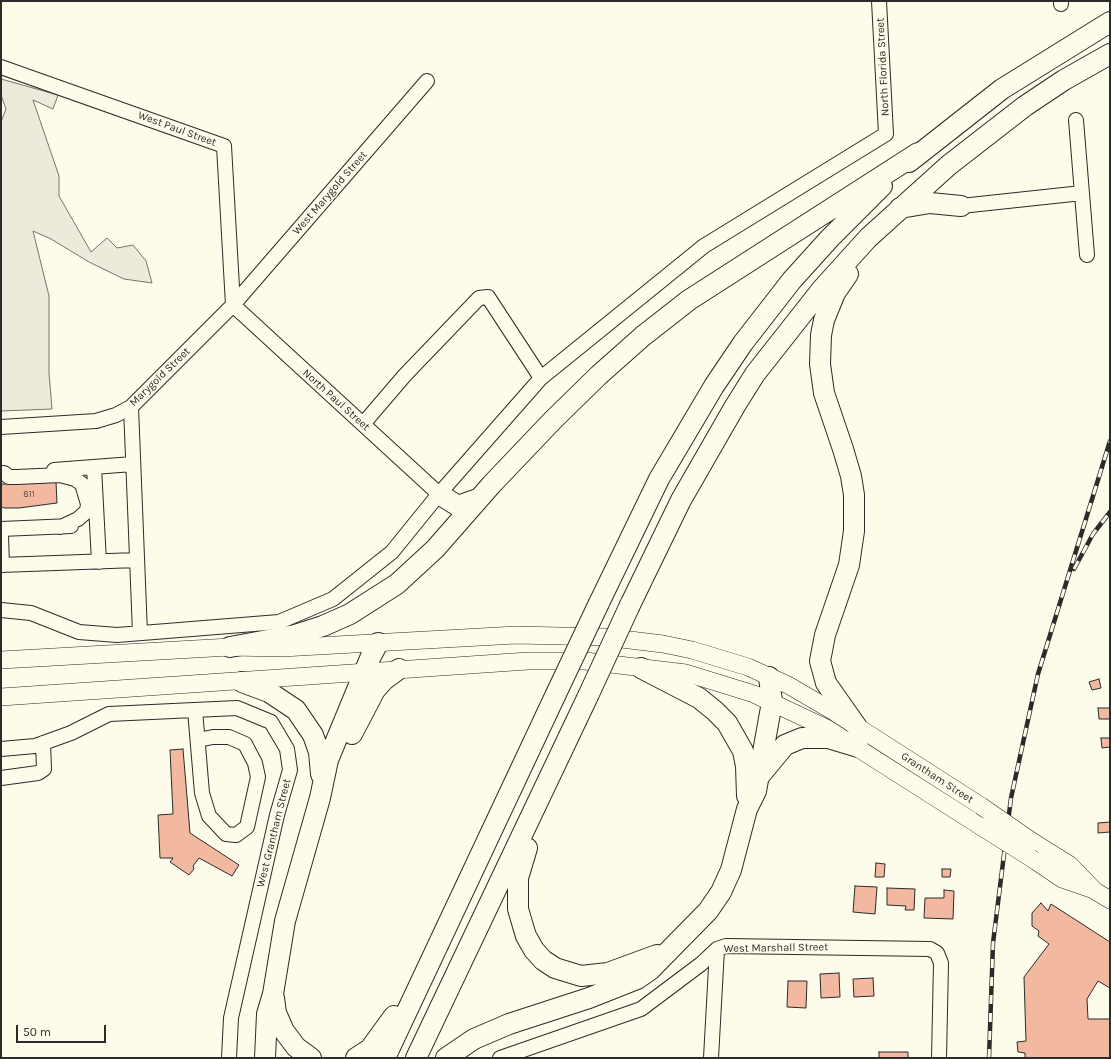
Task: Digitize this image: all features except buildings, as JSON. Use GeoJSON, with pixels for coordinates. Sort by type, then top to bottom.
{"type":"FeatureCollection","features":[{"type":"Feature","properties":{"kind":"highway"},"geometry":{"type":"LineString","coordinates":[[230,647],[295,635],[323,626],[375,600],[417,567],[531,443],[599,374],[643,336],[689,300],[918,153],[1002,89],[1110,22]]}},
{"type":"Feature","properties":{"kind":"highway"},"geometry":{"type":"LineString","coordinates":[[416,1058],[681,500],[755,374],[822,289],[868,238],[898,209],[948,165],[1025,106],[1064,80],[1110,54]]}},
{"type":"Feature","properties":{"kind":"highway"},"geometry":{"type":"LineString","coordinates":[[385,1058],[598,603],[659,479],[714,386],[743,343],[792,280],[876,191],[918,153]]}},
{"type":"Feature","properties":{"kind":"highway"},"geometry":{"type":"LineString","coordinates":[[948,165],[946,193],[951,200],[961,206]]}},
{"type":"Feature","properties":{"kind":"highway"},"geometry":{"type":"LineString","coordinates":[[898,209],[930,203],[961,206]]}},
{"type":"Feature","properties":{"kind":"highway"},"geometry":{"type":"LineString","coordinates":[[857,726],[826,683],[820,661],[825,635],[849,565],[854,511],[851,476],[824,393],[819,350],[821,335],[829,307],[843,281],[855,265],[868,238]]}},
{"type":"Feature","properties":{"kind":"highway"},"geometry":{"type":"LineString","coordinates":[[439,494],[458,506],[478,499]]}},
{"type":"Feature","properties":{"kind":"highway"},"geometry":{"type":"LineString","coordinates":[[265,1058],[267,1014],[273,994],[286,914],[320,798],[328,760],[364,672],[378,643]]}},
{"type":"Feature","properties":{"kind":"highway"},"geometry":{"type":"LineString","coordinates":[[641,668],[699,698],[727,723],[743,751],[746,766],[747,809]]}},
{"type":"Feature","properties":{"kind":"highway"},"geometry":{"type":"LineString","coordinates":[[320,798],[334,775],[369,699],[384,680],[399,669]]}},
{"type":"Feature","properties":{"kind":"highway"},"geometry":{"type":"LineString","coordinates":[[446,1058],[474,1040],[509,1024],[589,998],[632,981],[650,970],[708,911],[720,892],[737,851],[747,809],[756,791],[772,702],[769,677]]}},
{"type":"Feature","properties":{"kind":"highway"},"geometry":{"type":"LineString","coordinates":[[242,682],[270,692],[284,700],[305,720],[314,735],[319,752],[321,768],[320,798]]}},
{"type":"Feature","properties":{"kind":"highway"},"geometry":{"type":"LineString","coordinates":[[759,775],[785,745],[802,738],[828,738],[858,747]]}},
{"type":"Feature","properties":{"kind":"highway"},"geometry":{"type":"LineString","coordinates":[[537,803],[529,842],[518,878],[517,892],[520,922],[534,950],[543,960],[555,968],[581,976],[608,973],[623,969],[668,950]]}},
{"type":"Feature","properties":{"kind":"highway"},"geometry":{"type":"LineString","coordinates":[[356,1058],[370,1049],[417,988]]}},
{"type":"Feature","properties":{"kind":"highway"},"geometry":{"type":"LineString","coordinates":[[273,994],[276,1013],[284,1031],[296,1047],[311,1058]]}},
{"type":"Feature","properties":{"kind":"main road","name":"Grantham Street"},"geometry":{"type":"LineString","coordinates":[[1,660],[230,647],[282,648],[516,635],[605,637],[663,644],[692,650],[748,667],[802,693],[857,726],[1070,865],[1095,890],[1110,900]]}},
{"type":"Feature","properties":{"kind":"main road","name":"Grantham Street"},"geometry":{"type":"LineString","coordinates":[[1,697],[242,682],[399,669],[558,661],[585,661],[686,673],[772,702],[826,728],[858,747],[1062,879],[1095,890]]}},
{"type":"Feature","properties":{"kind":"street","name":"North Florida Street"},"geometry":{"type":"LineString","coordinates":[[541,378],[704,246],[886,134],[880,1]]}},
{"type":"Feature","properties":{"kind":"street","name":"West Paul Street"},"geometry":{"type":"LineString","coordinates":[[1,67],[224,146],[232,305]]}},
{"type":"Feature","properties":{"kind":"street","name":"West Marygold Street"},"geometry":{"type":"LineString","coordinates":[[232,305],[427,80]]}},
{"type":"Feature","properties":{"kind":"street"},"geometry":{"type":"LineString","coordinates":[[1076,120],[1087,255]]}},
{"type":"Feature","properties":{"kind":"street"},"geometry":{"type":"LineString","coordinates":[[961,206],[1082,193]]}},
{"type":"Feature","properties":{"kind":"street"},"geometry":{"type":"LineString","coordinates":[[1,610],[31,613],[79,632],[117,635],[279,622],[333,599],[392,552],[439,494],[541,378],[488,297],[479,298],[405,375],[362,424]]}},
{"type":"Feature","properties":{"kind":"street","name":"Marygold Street"},"geometry":{"type":"LineString","coordinates":[[1,427],[96,422],[116,416],[131,407],[232,305]]}},
{"type":"Feature","properties":{"kind":"street","name":"North Paul Street"},"geometry":{"type":"LineString","coordinates":[[232,305],[439,494]]}},
{"type":"Feature","properties":{"kind":"street"},"geometry":{"type":"LineString","coordinates":[[131,407],[140,633]]}},
{"type":"Feature","properties":{"kind":"street"},"geometry":{"type":"LineString","coordinates":[[2,473],[133,464]]}},
{"type":"Feature","properties":{"kind":"street"},"geometry":{"type":"LineString","coordinates":[[94,466],[99,562]]}},
{"type":"Feature","properties":{"kind":"street"},"geometry":{"type":"LineString","coordinates":[[2,473],[13,477],[60,475],[75,479],[82,484],[88,504],[87,511],[78,519],[61,526]]}},
{"type":"Feature","properties":{"kind":"street"},"geometry":{"type":"LineString","coordinates":[[1,529],[96,525]]}},
{"type":"Feature","properties":{"kind":"street"},"geometry":{"type":"LineString","coordinates":[[1,536],[2,565],[137,560]]}},
{"type":"Feature","properties":{"kind":"street","name":"West Grantham Street"},"geometry":{"type":"LineString","coordinates":[[1,749],[35,746],[70,733],[109,714],[237,708],[271,722],[287,749],[290,770],[277,815],[232,1018],[229,1058]]}},
{"type":"Feature","properties":{"kind":"street"},"geometry":{"type":"LineString","coordinates":[[196,710],[198,740],[202,793],[209,816],[226,834],[236,835],[247,827],[258,776],[255,763],[245,744],[229,737],[198,740]]}},
{"type":"Feature","properties":{"kind":"street"},"geometry":{"type":"LineString","coordinates":[[1,778],[38,773],[44,768],[43,743]]}},
{"type":"Feature","properties":{"kind":"street","name":"West Marshall Street"},"geometry":{"type":"LineString","coordinates":[[500,1058],[641,1009],[701,964],[717,949],[726,946],[930,949],[937,953],[941,963],[940,1058]]}},
{"type":"Feature","properties":{"kind":"street"},"geometry":{"type":"LineString","coordinates":[[711,1058],[717,949]]}},
{"type":"Feature","properties":{"kind":"shaded area"},"geometry":{"type":"Polygon","coordinates":[[[1,79],[58,95],[53,109],[33,100],[59,176],[59,196],[91,252],[107,238],[117,248],[133,245],[146,261],[152,283],[124,279],[89,262],[51,239],[33,231],[49,296],[49,373],[52,409],[1,411],[1,122],[6,109],[1,95],[1,79]]]}},
{"type":"Feature","properties":{"kind":"railway"},"geometry":{"type":"LineString","coordinates":[[989,1058],[993,943],[1011,798],[1038,674],[1110,441]]}},
{"type":"Feature","properties":{"kind":"railway"},"geometry":{"type":"LineString","coordinates":[[1074,569],[1093,534],[1110,512]]}}]}
